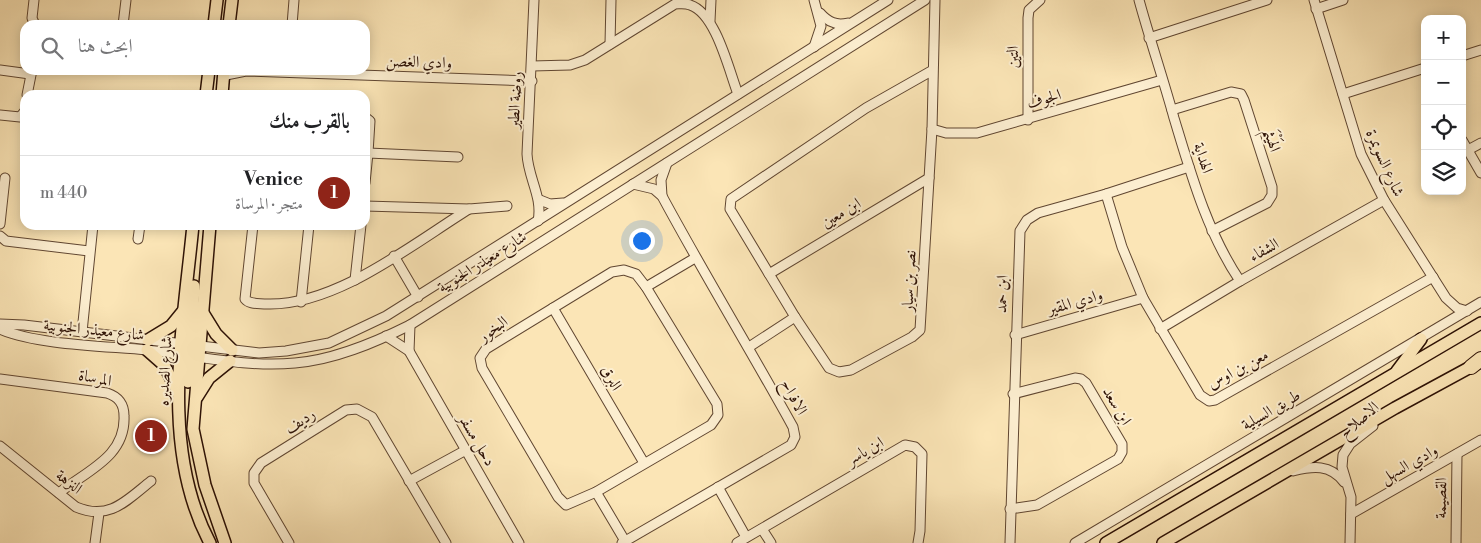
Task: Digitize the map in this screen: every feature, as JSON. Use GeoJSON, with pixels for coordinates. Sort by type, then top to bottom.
{"type":"FeatureCollection","features":[{"type":"Feature","properties":{"kind":"main road"},"geometry":{"type":"LineString","coordinates":[[215,20],[217,0]]}},
{"type":"Feature","properties":{"kind":"main road"},"geometry":{"type":"LineString","coordinates":[[230,20],[232,0]]}},
{"type":"Feature","properties":{"kind":"main road"},"geometry":{"type":"LineString","coordinates":[[206,90],[207,75]]}},
{"type":"Feature","properties":{"kind":"main road"},"geometry":{"type":"LineString","coordinates":[[222,90],[224,75]]}},
{"type":"Feature","properties":{"kind":"main road","name":"شارع الصديره"},"geometry":{"type":"LineString","coordinates":[[192,230],[185,308],[194,403],[194,442],[201,472],[225,543]]}},
{"type":"Feature","properties":{"kind":"main road","name":"شارع الصديره"},"geometry":{"type":"LineString","coordinates":[[210,230],[203,313],[190,350],[180,397],[180,454],[184,475],[196,514],[210,543]]}},
{"type":"Feature","properties":{"kind":"main road"},"geometry":{"type":"LineString","coordinates":[[189,263],[195,280],[188,399],[193,418]]}},
{"type":"Feature","properties":{"kind":"main road"},"geometry":{"type":"LineString","coordinates":[[180,397],[169,372],[147,345],[171,326],[185,308]]}},
{"type":"Feature","properties":{"kind":"main road"},"geometry":{"type":"LineString","coordinates":[[194,403],[209,378],[231,356],[203,313]]}},
{"type":"Feature","properties":{"kind":"main road","name":"طريق السيلية"},"geometry":{"type":"LineString","coordinates":[[1106,543],[1392,378],[1481,323]]}},
{"type":"Feature","properties":{"kind":"main road"},"geometry":{"type":"LineString","coordinates":[[1392,378],[1421,339]]}},
{"type":"Feature","properties":{"kind":"main road"},"geometry":{"type":"LineString","coordinates":[[1163,543],[1395,408],[1478,363]]}},
{"type":"Feature","properties":{"kind":"street"},"geometry":{"type":"LineString","coordinates":[[33,20],[34,0]]}},
{"type":"Feature","properties":{"kind":"street"},"geometry":{"type":"LineString","coordinates":[[124,20],[126,0]]}},
{"type":"Feature","properties":{"kind":"street"},"geometry":{"type":"LineString","coordinates":[[292,20],[294,0]]}},
{"type":"Feature","properties":{"kind":"street","name":"روضة الطير"},"geometry":{"type":"LineString","coordinates":[[534,0],[527,165],[540,200],[538,220]]}},
{"type":"Feature","properties":{"kind":"street"},"geometry":{"type":"LineString","coordinates":[[610,44],[611,0]]}},
{"type":"Feature","properties":{"kind":"street"},"geometry":{"type":"LineString","coordinates":[[711,0],[710,21],[738,94]]}},
{"type":"Feature","properties":{"kind":"street","name":"شارع معيذر الجنوبية"},"geometry":{"type":"LineString","coordinates":[[231,356],[286,351],[329,343],[357,332],[418,297],[888,0]]}},
{"type":"Feature","properties":{"kind":"street","name":"شارع معيذر الجنوبية"},"geometry":{"type":"LineString","coordinates":[[0,329],[33,338],[147,345],[279,364],[306,362],[335,355],[410,325],[925,0]]}},
{"type":"Feature","properties":{"kind":"street","name":"نصر بن سيار"},"geometry":{"type":"LineString","coordinates":[[933,70],[866,108],[731,199],[730,209],[795,318],[829,368],[839,372],[851,370],[912,337],[920,330],[932,130],[935,0]]}},
{"type":"Feature","properties":{"kind":"street","name":"التين"},"geometry":{"type":"LineString","coordinates":[[1028,120],[1028,18],[1029,10],[1040,0]]}},
{"type":"Feature","properties":{"kind":"street","name":"الهداية"},"geometry":{"type":"LineString","coordinates":[[1139,0],[1189,167],[1212,231],[1222,253],[1240,281]]}},
{"type":"Feature","properties":{"kind":"street"},"geometry":{"type":"LineString","coordinates":[[1149,38],[1267,0]]}},
{"type":"Feature","properties":{"kind":"street"},"geometry":{"type":"LineString","coordinates":[[1315,4],[1343,0]]}},
{"type":"Feature","properties":{"kind":"street"},"geometry":{"type":"LineString","coordinates":[[532,66],[570,65],[585,60],[675,4],[687,2],[710,21]]}},
{"type":"Feature","properties":{"kind":"street"},"geometry":{"type":"LineString","coordinates":[[814,2],[829,22],[840,25],[854,21]]}},
{"type":"Feature","properties":{"kind":"street"},"geometry":{"type":"LineString","coordinates":[[814,2],[821,26],[814,46]]}},
{"type":"Feature","properties":{"kind":"street","name":"شارع السويمرة"},"geometry":{"type":"LineString","coordinates":[[1315,4],[1361,154],[1384,200],[1446,298],[1457,308],[1467,311]]}},
{"type":"Feature","properties":{"kind":"street"},"geometry":{"type":"LineString","coordinates":[[913,7],[927,9],[934,16]]}},
{"type":"Feature","properties":{"kind":"street"},"geometry":{"type":"LineString","coordinates":[[1466,55],[1481,50]]}},
{"type":"Feature","properties":{"kind":"street"},"geometry":{"type":"LineString","coordinates":[[1343,94],[1421,69]]}},
{"type":"Feature","properties":{"kind":"street"},"geometry":{"type":"LineString","coordinates":[[0,70],[20,71]]}},
{"type":"Feature","properties":{"kind":"street","name":"وادي الغصن"},"geometry":{"type":"LineString","coordinates":[[370,74],[532,81]]}},
{"type":"Feature","properties":{"kind":"street"},"geometry":{"type":"LineString","coordinates":[[28,90],[30,75]]}},
{"type":"Feature","properties":{"kind":"street","name":"الجوف"},"geometry":{"type":"LineString","coordinates":[[932,130],[946,133],[977,133],[1028,120],[1162,80]]}},
{"type":"Feature","properties":{"kind":"street","name":"الهَيْثَم"},"geometry":{"type":"LineString","coordinates":[[1172,110],[1231,92],[1241,94],[1244,100],[1272,187],[1272,195],[1267,203],[1212,231]]}},
{"type":"Feature","properties":{"kind":"street"},"geometry":{"type":"LineString","coordinates":[[0,115],[20,117]]}},
{"type":"Feature","properties":{"kind":"street"},"geometry":{"type":"LineString","coordinates":[[1468,150],[1481,143]]}},
{"type":"Feature","properties":{"kind":"street"},"geometry":{"type":"LineString","coordinates":[[1466,147],[1481,173]]}},
{"type":"Feature","properties":{"kind":"street"},"geometry":{"type":"LineString","coordinates":[[370,152],[458,157]]}},
{"type":"Feature","properties":{"kind":"street"},"geometry":{"type":"LineString","coordinates":[[662,196],[661,180],[667,163]]}},
{"type":"Feature","properties":{"kind":"street","name":"ابن حمد"},"geometry":{"type":"LineString","coordinates":[[1010,543],[1013,394],[1020,231],[1027,220],[1038,213],[1106,194],[1189,167]]}},
{"type":"Feature","properties":{"kind":"street"},"geometry":{"type":"LineString","coordinates":[[0,224],[5,178]]}},
{"type":"Feature","properties":{"kind":"street","name":"ابن معين"},"geometry":{"type":"LineString","coordinates":[[769,274],[929,178]]}},
{"type":"Feature","properties":{"kind":"street"},"geometry":{"type":"LineString","coordinates":[[633,184],[654,189],[662,196]]}},
{"type":"Feature","properties":{"kind":"street","name":"معن بن اوس"},"geometry":{"type":"LineString","coordinates":[[1106,194],[1122,247],[1143,298],[1200,395],[1209,402],[1433,277]]}},
{"type":"Feature","properties":{"kind":"street","name":"الافراح"},"geometry":{"type":"LineString","coordinates":[[624,542],[791,445],[795,437],[793,427],[749,348],[695,258],[662,196]]}},
{"type":"Feature","properties":{"kind":"street"},"geometry":{"type":"LineString","coordinates":[[540,200],[550,204],[565,203]]}},
{"type":"Feature","properties":{"kind":"street","name":"الشفاء"},"geometry":{"type":"LineString","coordinates":[[1160,329],[1240,281],[1384,200]]}},
{"type":"Feature","properties":{"kind":"street"},"geometry":{"type":"LineString","coordinates":[[370,206],[469,209],[507,206]]}},
{"type":"Feature","properties":{"kind":"street"},"geometry":{"type":"LineString","coordinates":[[252,230],[245,299],[251,303],[288,304],[301,302],[355,280],[469,209]]}},
{"type":"Feature","properties":{"kind":"street"},"geometry":{"type":"LineString","coordinates":[[82,332],[92,230]]}},
{"type":"Feature","properties":{"kind":"street"},"geometry":{"type":"LineString","coordinates":[[138,239],[139,230]]}},
{"type":"Feature","properties":{"kind":"street"},"geometry":{"type":"LineString","coordinates":[[301,302],[308,230]]}},
{"type":"Feature","properties":{"kind":"street"},"geometry":{"type":"LineString","coordinates":[[355,280],[360,230]]}},
{"type":"Feature","properties":{"kind":"street"},"geometry":{"type":"LineString","coordinates":[[0,236],[6,241],[89,251]]}},
{"type":"Feature","properties":{"kind":"street"},"geometry":{"type":"LineString","coordinates":[[394,256],[418,297]]}},
{"type":"Feature","properties":{"kind":"street"},"geometry":{"type":"LineString","coordinates":[[646,287],[695,258]]}},
{"type":"Feature","properties":{"kind":"street","name":"البخور"},"geometry":{"type":"LineString","coordinates":[[624,270],[636,274],[646,287],[716,404],[718,415],[711,425],[596,492],[566,505],[558,497],[482,368],[480,358],[486,349],[553,308],[612,272],[624,270]]}},
{"type":"Feature","properties":{"kind":"street","name":"وادي المقير"},"geometry":{"type":"LineString","coordinates":[[1015,335],[1143,298]]}},
{"type":"Feature","properties":{"kind":"street","name":"شارع السويمرة"},"geometry":{"type":"LineString","coordinates":[[1446,298],[1449,310],[1448,322]]}},
{"type":"Feature","properties":{"kind":"street","name":"طريق السيلية"},"geometry":{"type":"LineString","coordinates":[[1075,543],[1481,302]]}},
{"type":"Feature","properties":{"kind":"street","name":"البرق"},"geometry":{"type":"LineString","coordinates":[[553,308],[644,463]]}},
{"type":"Feature","properties":{"kind":"street"},"geometry":{"type":"LineString","coordinates":[[749,348],[795,318]]}},
{"type":"Feature","properties":{"kind":"street","name":"شارع معيذر الجنوبية"},"geometry":{"type":"LineString","coordinates":[[0,324],[82,332],[147,345]]}},
{"type":"Feature","properties":{"kind":"street"},"geometry":{"type":"LineString","coordinates":[[409,351],[410,325]]}},
{"type":"Feature","properties":{"kind":"street","name":"دحل مسفر"},"geometry":{"type":"LineString","coordinates":[[386,336],[409,351],[519,543]]}},
{"type":"Feature","properties":{"kind":"street","name":"ابن سعد"},"geometry":{"type":"LineString","coordinates":[[1010,509],[1037,505],[1118,459],[1122,452],[1122,444],[1086,383],[1081,378],[1013,394]]}},
{"type":"Feature","properties":{"kind":"street","name":"المرساة"},"geometry":{"type":"LineString","coordinates":[[0,379],[107,393],[120,400],[124,407],[122,434],[112,454],[59,493]]}},
{"type":"Feature","properties":{"kind":"street","name":"الاصلاح"},"geometry":{"type":"LineString","coordinates":[[1350,543],[1351,497],[1342,467],[1343,455],[1350,444],[1395,408]]}},
{"type":"Feature","properties":{"kind":"street","name":"رديف"},"geometry":{"type":"LineString","coordinates":[[289,543],[254,483],[254,473],[261,463],[346,410],[357,409],[372,417],[446,543]]}},
{"type":"Feature","properties":{"kind":"street","name":"وادي السهل"},"geometry":{"type":"LineString","coordinates":[[1351,514],[1481,440]]}},
{"type":"Feature","properties":{"kind":"street","name":"ابن ياسر"},"geometry":{"type":"LineString","coordinates":[[736,543],[906,445],[915,447],[922,454],[918,543]]}},
{"type":"Feature","properties":{"kind":"street","name":"النزهة"},"geometry":{"type":"LineString","coordinates":[[0,446],[76,507],[87,512],[100,513]]}},
{"type":"Feature","properties":{"kind":"street"},"geometry":{"type":"LineString","coordinates":[[409,481],[466,450]]}},
{"type":"Feature","properties":{"kind":"street","name":"القصيمة"},"geometry":{"type":"LineString","coordinates":[[1456,543],[1457,454]]}},
{"type":"Feature","properties":{"kind":"street"},"geometry":{"type":"LineString","coordinates":[[1283,473],[1318,466],[1333,471],[1346,484]]}},
{"type":"Feature","properties":{"kind":"street"},"geometry":{"type":"LineString","coordinates":[[95,543],[100,513],[122,504],[151,482]]}},
{"type":"Feature","properties":{"kind":"street"},"geometry":{"type":"LineString","coordinates":[[718,488],[746,537]]}},
{"type":"Feature","properties":{"kind":"street"},"geometry":{"type":"LineString","coordinates":[[596,492],[624,542]]}},
{"type":"Feature","properties":{"kind":"street"},"geometry":{"type":"LineString","coordinates":[[762,529],[771,543]]}},
{"type":"Feature","properties":{"kind":"place","name":"Venice"},"geometry":{"type":"Point","coordinates":[151,436]}}]}
